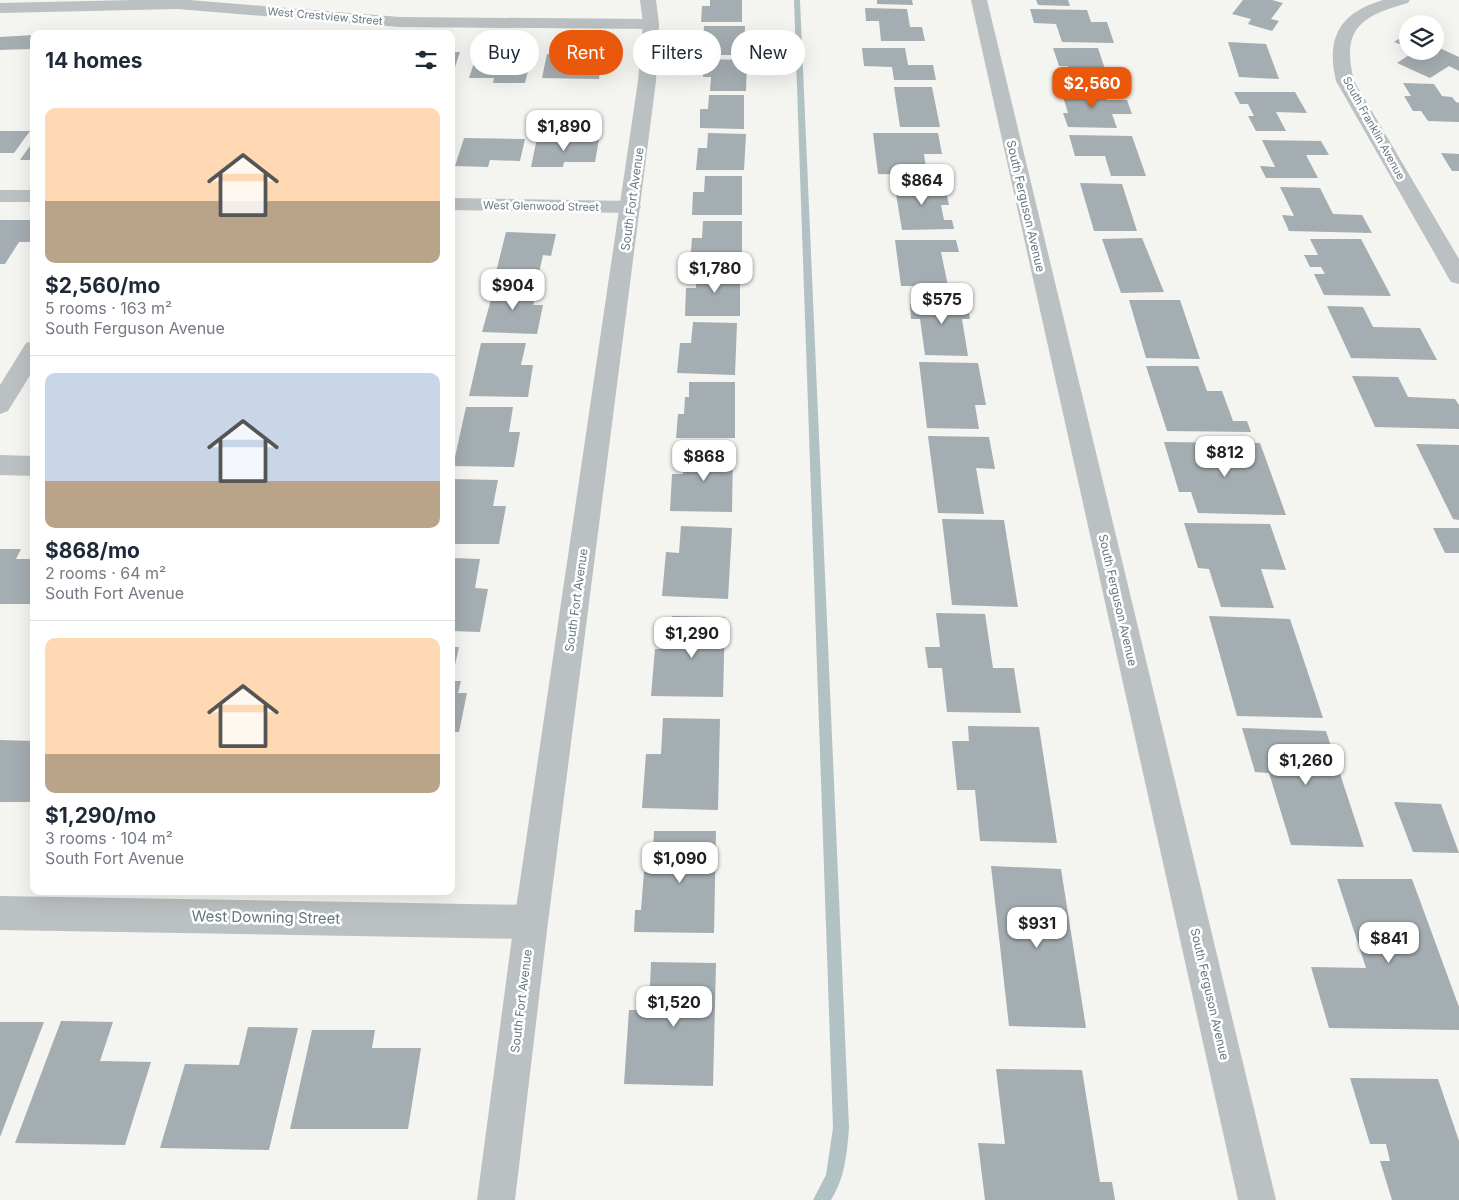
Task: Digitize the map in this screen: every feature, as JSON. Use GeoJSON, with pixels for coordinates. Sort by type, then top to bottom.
{"type":"FeatureCollection","features":[{"type":"Feature","properties":{"kind":"street","name":"South Ferguson Avenue"},"geometry":{"type":"LineString","coordinates":[[979,0],[1258,1200]]}},
{"type":"Feature","properties":{"kind":"street","name":"South Franklin Avenue"},"geometry":{"type":"LineString","coordinates":[[1402,0],[1370,10],[1355,19],[1348,27],[1340,46],[1341,68],[1345,81],[1459,277]]}},
{"type":"Feature","properties":{"kind":"street","name":"West Crestview Street"},"geometry":{"type":"LineString","coordinates":[[0,8],[177,4],[400,22],[649,12]]}},
{"type":"Feature","properties":{"kind":"street","name":"South Fort Avenue"},"geometry":{"type":"LineString","coordinates":[[496,1200],[531,922],[648,82],[649,12]]}},
{"type":"Feature","properties":{"kind":"street"},"geometry":{"type":"LineString","coordinates":[[0,196],[30,196]]}},
{"type":"Feature","properties":{"kind":"street","name":"West Glenwood Street"},"geometry":{"type":"LineString","coordinates":[[455,204],[631,207]]}},
{"type":"Feature","properties":{"kind":"street"},"geometry":{"type":"LineString","coordinates":[[0,405],[30,356]]}},
{"type":"Feature","properties":{"kind":"street"},"geometry":{"type":"LineString","coordinates":[[0,465],[30,466]]}},
{"type":"Feature","properties":{"kind":"street","name":"West Downing Street"},"geometry":{"type":"LineString","coordinates":[[0,913],[531,922]]}},
{"type":"Feature","properties":{"kind":"building"},"geometry":{"type":"Polygon","coordinates":[[[710,0],[742,0],[742,22],[701,22],[702,6],[710,6],[710,0]]]}},
{"type":"Feature","properties":{"kind":"building"},"geometry":{"type":"Polygon","coordinates":[[[877,0],[912,0],[913,5],[877,4],[877,0]]]}},
{"type":"Feature","properties":{"kind":"building"},"geometry":{"type":"Polygon","coordinates":[[[1036,0],[1068,0],[1070,6],[1038,5],[1036,0]]]}},
{"type":"Feature","properties":{"kind":"building"},"geometry":{"type":"Polygon","coordinates":[[[1243,0],[1272,0],[1283,3],[1271,19],[1279,21],[1272,31],[1248,24],[1251,19],[1232,14],[1243,0]]]}},
{"type":"Feature","properties":{"kind":"building"},"geometry":{"type":"Polygon","coordinates":[[[865,8],[907,9],[910,27],[922,27],[925,41],[881,41],[879,21],[866,21],[865,8]]]}},
{"type":"Feature","properties":{"kind":"building"},"geometry":{"type":"Polygon","coordinates":[[[1030,9],[1087,10],[1091,22],[1107,22],[1114,43],[1062,42],[1056,24],[1034,23],[1030,9]]]}},
{"type":"Feature","properties":{"kind":"building"},"geometry":{"type":"Polygon","coordinates":[[[704,26],[745,26],[745,30],[731,30],[731,55],[721,55],[721,30],[704,30],[704,26]]]}},
{"type":"Feature","properties":{"kind":"building"},"geometry":{"type":"Polygon","coordinates":[[[30,35],[30,49],[0,50],[0,37],[30,35]]]}},
{"type":"Feature","properties":{"kind":"building"},"geometry":{"type":"Polygon","coordinates":[[[1228,42],[1266,44],[1279,79],[1239,77],[1228,42]]]}},
{"type":"Feature","properties":{"kind":"building"},"geometry":{"type":"Polygon","coordinates":[[[862,48],[905,48],[908,65],[933,65],[936,80],[894,80],[892,67],[864,66],[862,48]]]}},
{"type":"Feature","properties":{"kind":"building"},"geometry":{"type":"Polygon","coordinates":[[[1053,48],[1098,48],[1110,84],[1073,83],[1068,66],[1059,66],[1053,48]]]}},
{"type":"Feature","properties":{"kind":"building"},"geometry":{"type":"Polygon","coordinates":[[[1444,50],[1459,57],[1459,71],[1449,66],[1430,78],[1397,63],[1402,60],[1444,60],[1444,50]]]}},
{"type":"Feature","properties":{"kind":"building"},"geometry":{"type":"Polygon","coordinates":[[[455,52],[460,52],[455,67],[455,52]]]}},
{"type":"Feature","properties":{"kind":"building"},"geometry":{"type":"Polygon","coordinates":[[[547,54],[549,54],[549,75],[600,75],[599,79],[542,78],[547,54]]]}},
{"type":"Feature","properties":{"kind":"building"},"geometry":{"type":"Polygon","coordinates":[[[721,59],[731,60],[731,75],[747,75],[746,91],[710,91],[711,77],[703,77],[703,75],[721,75],[721,59]]]}},
{"type":"Feature","properties":{"kind":"building"},"geometry":{"type":"Polygon","coordinates":[[[470,75],[527,75],[525,83],[493,83],[494,78],[469,78],[470,75]]]}},
{"type":"Feature","properties":{"kind":"building"},"geometry":{"type":"Polygon","coordinates":[[[1403,83],[1434,84],[1442,96],[1452,97],[1459,103],[1459,122],[1428,121],[1421,111],[1413,111],[1404,96],[1411,96],[1403,83]]]}},
{"type":"Feature","properties":{"kind":"building"},"geometry":{"type":"Polygon","coordinates":[[[894,87],[932,87],[940,127],[900,127],[894,87]]]}},
{"type":"Feature","properties":{"kind":"building"},"geometry":{"type":"Polygon","coordinates":[[[1061,90],[1103,90],[1107,100],[1127,100],[1132,114],[1112,114],[1117,128],[1068,127],[1063,113],[1068,113],[1061,90]]]}},
{"type":"Feature","properties":{"kind":"building"},"geometry":{"type":"Polygon","coordinates":[[[1234,92],[1295,92],[1307,113],[1276,112],[1286,131],[1256,131],[1248,116],[1254,116],[1248,104],[1240,104],[1234,92]]]}},
{"type":"Feature","properties":{"kind":"building"},"geometry":{"type":"Polygon","coordinates":[[[709,95],[744,95],[744,129],[700,128],[700,109],[708,109],[709,95]]]}},
{"type":"Feature","properties":{"kind":"building"},"geometry":{"type":"Polygon","coordinates":[[[0,131],[30,131],[14,153],[0,153],[0,131]]]}},
{"type":"Feature","properties":{"kind":"building"},"geometry":{"type":"Polygon","coordinates":[[[708,133],[746,134],[744,170],[696,170],[698,148],[707,148],[708,133]]]}},
{"type":"Feature","properties":{"kind":"building"},"geometry":{"type":"Polygon","coordinates":[[[873,133],[938,133],[942,154],[924,154],[927,175],[878,174],[873,133]]]}},
{"type":"Feature","properties":{"kind":"building"},"geometry":{"type":"Polygon","coordinates":[[[1069,135],[1132,136],[1146,176],[1111,176],[1105,156],[1075,156],[1069,135]]]}},
{"type":"Feature","properties":{"kind":"building"},"geometry":{"type":"Polygon","coordinates":[[[464,138],[525,139],[520,161],[490,160],[488,167],[455,166],[464,138]]]}},
{"type":"Feature","properties":{"kind":"building"},"geometry":{"type":"Polygon","coordinates":[[[537,138],[599,139],[595,162],[564,162],[563,167],[531,167],[537,138]]]}},
{"type":"Feature","properties":{"kind":"building"},"geometry":{"type":"Polygon","coordinates":[[[1262,140],[1321,141],[1329,155],[1306,155],[1318,178],[1266,178],[1260,166],[1275,167],[1262,140]]]}},
{"type":"Feature","properties":{"kind":"building"},"geometry":{"type":"Polygon","coordinates":[[[30,146],[30,160],[20,160],[30,146]]]}},
{"type":"Feature","properties":{"kind":"building"},"geometry":{"type":"Polygon","coordinates":[[[1441,153],[1459,154],[1459,171],[1452,171],[1441,153]]]}},
{"type":"Feature","properties":{"kind":"building"},"geometry":{"type":"Polygon","coordinates":[[[705,176],[742,176],[742,215],[692,215],[693,192],[704,192],[705,176]]]}},
{"type":"Feature","properties":{"kind":"building"},"geometry":{"type":"Polygon","coordinates":[[[894,182],[944,182],[949,205],[941,205],[944,220],[952,220],[954,229],[902,230],[894,182]]]}},
{"type":"Feature","properties":{"kind":"building"},"geometry":{"type":"Polygon","coordinates":[[[1080,183],[1122,184],[1137,231],[1094,231],[1080,183]]]}},
{"type":"Feature","properties":{"kind":"building"},"geometry":{"type":"Polygon","coordinates":[[[1280,187],[1320,188],[1333,214],[1362,215],[1372,233],[1289,231],[1282,215],[1294,216],[1280,187]]]}},
{"type":"Feature","properties":{"kind":"building"},"geometry":{"type":"Polygon","coordinates":[[[0,220],[30,220],[30,242],[19,242],[5,264],[0,264],[0,220]]]}},
{"type":"Feature","properties":{"kind":"building"},"geometry":{"type":"Polygon","coordinates":[[[703,221],[742,221],[742,263],[690,263],[692,238],[702,238],[703,221]]]}},
{"type":"Feature","properties":{"kind":"building"},"geometry":{"type":"Polygon","coordinates":[[[506,232],[556,234],[551,256],[543,255],[538,277],[495,276],[506,232]]]}},
{"type":"Feature","properties":{"kind":"building"},"geometry":{"type":"Polygon","coordinates":[[[1142,238],[1164,292],[1121,293],[1102,239],[1142,238]]]}},
{"type":"Feature","properties":{"kind":"building"},"geometry":{"type":"Polygon","coordinates":[[[1310,239],[1361,239],[1391,296],[1324,295],[1314,274],[1325,274],[1321,267],[1310,267],[1304,255],[1318,255],[1310,239]]]}},
{"type":"Feature","properties":{"kind":"building"},"geometry":{"type":"Polygon","coordinates":[[[895,240],[956,240],[959,252],[941,252],[948,286],[901,286],[895,240]]]}},
{"type":"Feature","properties":{"kind":"building"},"geometry":{"type":"Polygon","coordinates":[[[697,269],[740,269],[740,316],[685,316],[686,288],[696,288],[697,269]]]}},
{"type":"Feature","properties":{"kind":"building"},"geometry":{"type":"Polygon","coordinates":[[[495,285],[538,286],[533,305],[543,305],[537,334],[482,332],[495,285]]]}},
{"type":"Feature","properties":{"kind":"building"},"geometry":{"type":"Polygon","coordinates":[[[919,297],[966,298],[970,319],[962,319],[968,356],[925,355],[920,319],[911,319],[910,304],[920,304],[919,297]]]}},
{"type":"Feature","properties":{"kind":"building"},"geometry":{"type":"Polygon","coordinates":[[[1129,300],[1180,300],[1200,359],[1146,358],[1129,300]]]}},
{"type":"Feature","properties":{"kind":"building"},"geometry":{"type":"Polygon","coordinates":[[[1327,306],[1363,307],[1373,327],[1420,328],[1437,360],[1351,358],[1327,306]]]}},
{"type":"Feature","properties":{"kind":"building"},"geometry":{"type":"Polygon","coordinates":[[[693,322],[737,323],[735,375],[677,373],[680,343],[691,343],[693,322]]]}},
{"type":"Feature","properties":{"kind":"building"},"geometry":{"type":"Polygon","coordinates":[[[481,343],[526,343],[521,365],[533,365],[528,397],[469,396],[481,343]]]}},
{"type":"Feature","properties":{"kind":"building"},"geometry":{"type":"Polygon","coordinates":[[[919,362],[978,363],[986,405],[975,405],[979,429],[927,428],[919,362]]]}},
{"type":"Feature","properties":{"kind":"building"},"geometry":{"type":"Polygon","coordinates":[[[1146,366],[1198,366],[1207,391],[1222,391],[1233,421],[1247,421],[1251,432],[1167,431],[1146,366]]]}},
{"type":"Feature","properties":{"kind":"building"},"geometry":{"type":"Polygon","coordinates":[[[1352,376],[1398,377],[1408,397],[1455,399],[1459,405],[1459,429],[1375,427],[1352,376]]]}},
{"type":"Feature","properties":{"kind":"building"},"geometry":{"type":"Polygon","coordinates":[[[689,382],[735,382],[735,438],[676,438],[678,414],[684,414],[685,397],[689,397],[689,382]]]}},
{"type":"Feature","properties":{"kind":"building"},"geometry":{"type":"Polygon","coordinates":[[[466,407],[513,407],[509,432],[520,432],[514,467],[455,466],[455,457],[466,407]]]}},
{"type":"Feature","properties":{"kind":"building"},"geometry":{"type":"Polygon","coordinates":[[[928,436],[989,437],[995,469],[976,468],[984,514],[938,513],[928,436]]]}},
{"type":"Feature","properties":{"kind":"building"},"geometry":{"type":"Polygon","coordinates":[[[1164,442],[1260,443],[1286,515],[1198,513],[1191,492],[1179,492],[1164,442]]]}},
{"type":"Feature","properties":{"kind":"building"},"geometry":{"type":"Polygon","coordinates":[[[1416,444],[1459,445],[1459,520],[1453,519],[1416,444]]]}},
{"type":"Feature","properties":{"kind":"building"},"geometry":{"type":"Polygon","coordinates":[[[685,449],[733,450],[732,512],[670,511],[672,474],[683,474],[685,449]]]}},
{"type":"Feature","properties":{"kind":"building"},"geometry":{"type":"Polygon","coordinates":[[[455,479],[498,480],[493,506],[506,506],[499,544],[455,544],[455,479]]]}},
{"type":"Feature","properties":{"kind":"building"},"geometry":{"type":"Polygon","coordinates":[[[942,519],[1004,520],[1018,607],[952,605],[942,519]]]}},
{"type":"Feature","properties":{"kind":"building"},"geometry":{"type":"Polygon","coordinates":[[[1184,523],[1270,524],[1286,570],[1261,569],[1274,608],[1221,607],[1209,569],[1198,568],[1184,523]]]}},
{"type":"Feature","properties":{"kind":"building"},"geometry":{"type":"Polygon","coordinates":[[[681,526],[732,528],[728,599],[662,596],[666,552],[679,553],[681,526]]]}},
{"type":"Feature","properties":{"kind":"building"},"geometry":{"type":"Polygon","coordinates":[[[1433,528],[1459,528],[1459,553],[1445,553],[1433,528]]]}},
{"type":"Feature","properties":{"kind":"building"},"geometry":{"type":"Polygon","coordinates":[[[0,549],[21,549],[16,559],[30,559],[30,604],[0,604],[0,549]]]}},
{"type":"Feature","properties":{"kind":"building"},"geometry":{"type":"Polygon","coordinates":[[[455,558],[480,559],[475,588],[488,589],[480,632],[455,631],[455,558]]]}},
{"type":"Feature","properties":{"kind":"building"},"geometry":{"type":"Polygon","coordinates":[[[936,613],[985,614],[993,668],[1014,668],[1021,713],[947,712],[942,668],[928,668],[925,647],[940,647],[936,613]]]}},
{"type":"Feature","properties":{"kind":"building"},"geometry":{"type":"Polygon","coordinates":[[[672,616],[725,617],[723,697],[651,696],[655,649],[670,649],[672,616]]]}},
{"type":"Feature","properties":{"kind":"building"},"geometry":{"type":"Polygon","coordinates":[[[1209,616],[1290,619],[1323,718],[1237,716],[1209,616]]]}},
{"type":"Feature","properties":{"kind":"building"},"geometry":{"type":"Polygon","coordinates":[[[455,647],[459,647],[455,665],[455,647]]]}},
{"type":"Feature","properties":{"kind":"building"},"geometry":{"type":"Polygon","coordinates":[[[455,681],[461,681],[458,693],[467,693],[459,732],[455,732],[455,681]]]}},
{"type":"Feature","properties":{"kind":"building"},"geometry":{"type":"Polygon","coordinates":[[[663,718],[720,719],[718,810],[642,808],[646,754],[661,754],[663,718]]]}},
{"type":"Feature","properties":{"kind":"building"},"geometry":{"type":"Polygon","coordinates":[[[968,726],[1039,727],[1057,843],[980,841],[975,790],[957,790],[952,741],[969,741],[968,726]]]}},
{"type":"Feature","properties":{"kind":"building"},"geometry":{"type":"Polygon","coordinates":[[[1242,728],[1326,731],[1364,847],[1291,845],[1269,773],[1255,772],[1242,728]]]}},
{"type":"Feature","properties":{"kind":"building"},"geometry":{"type":"Polygon","coordinates":[[[0,740],[30,741],[30,802],[0,802],[0,740]]]}},
{"type":"Feature","properties":{"kind":"building"},"geometry":{"type":"Polygon","coordinates":[[[1394,802],[1441,804],[1459,853],[1413,852],[1394,802]]]}},
{"type":"Feature","properties":{"kind":"building"},"geometry":{"type":"Polygon","coordinates":[[[654,831],[716,831],[714,933],[634,932],[635,910],[641,910],[644,872],[652,872],[654,831]]]}},
{"type":"Feature","properties":{"kind":"building"},"geometry":{"type":"Polygon","coordinates":[[[991,866],[1061,869],[1086,1028],[1009,1026],[991,866]]]}},
{"type":"Feature","properties":{"kind":"building"},"geometry":{"type":"Polygon","coordinates":[[[1337,879],[1412,879],[1459,1007],[1459,1030],[1329,1028],[1311,967],[1366,968],[1337,879]]]}},
{"type":"Feature","properties":{"kind":"building"},"geometry":{"type":"Polygon","coordinates":[[[651,962],[716,963],[713,1086],[624,1084],[629,1010],[649,1010],[651,962]]]}},
{"type":"Feature","properties":{"kind":"building"},"geometry":{"type":"Polygon","coordinates":[[[61,1021],[113,1022],[100,1061],[151,1062],[125,1145],[15,1143],[61,1021]]]}},
{"type":"Feature","properties":{"kind":"building"},"geometry":{"type":"Polygon","coordinates":[[[0,1022],[44,1022],[0,1137],[0,1022]]]}},
{"type":"Feature","properties":{"kind":"building"},"geometry":{"type":"Polygon","coordinates":[[[248,1027],[298,1028],[269,1150],[160,1148],[185,1064],[239,1065],[248,1027]]]}},
{"type":"Feature","properties":{"kind":"building"},"geometry":{"type":"Polygon","coordinates":[[[312,1030],[375,1030],[372,1048],[421,1048],[408,1129],[290,1129],[312,1030]]]}},
{"type":"Feature","properties":{"kind":"building"},"geometry":{"type":"Polygon","coordinates":[[[996,1069],[1082,1070],[1100,1182],[1112,1182],[1115,1200],[985,1200],[978,1143],[1005,1144],[996,1069]]]}},
{"type":"Feature","properties":{"kind":"building"},"geometry":{"type":"Polygon","coordinates":[[[1350,1078],[1438,1079],[1459,1141],[1459,1200],[1392,1200],[1380,1161],[1390,1161],[1386,1144],[1370,1144],[1350,1078]]]}},
{"type":"Feature","properties":{"kind":"waterway"},"geometry":{"type":"LineString","coordinates":[[797,0],[841,1128],[834,1175],[827,1192],[821,1200]]}}]}
